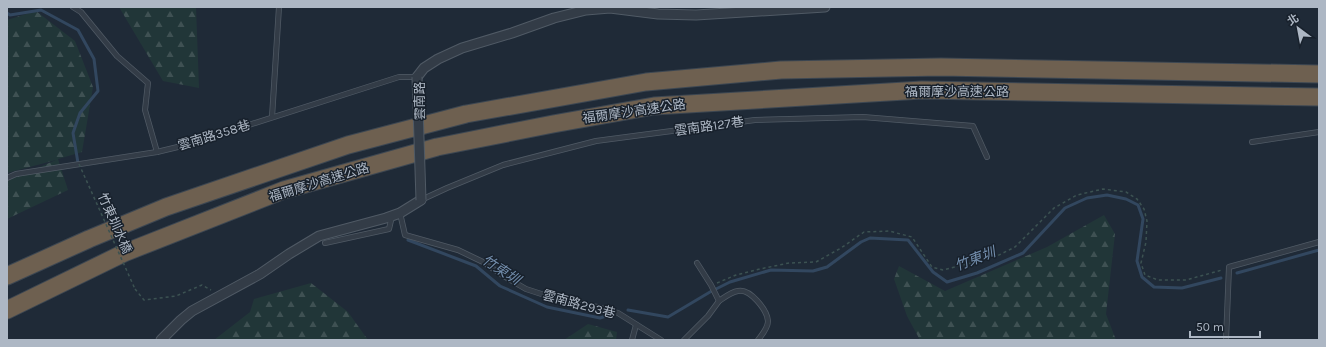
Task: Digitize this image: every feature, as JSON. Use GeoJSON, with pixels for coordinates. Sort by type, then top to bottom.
{"type":"FeatureCollection","features":[{"type":"Feature","properties":{"kind":"highway","name":"福爾摩沙高速公路"},"geometry":{"type":"LineString","coordinates":[[7,276],[89,239],[166,208],[348,145],[466,114],[646,82],[781,70],[941,67],[1319,74]]}},
{"type":"Feature","properties":{"kind":"highway","name":"福爾摩沙高速公路"},"geometry":{"type":"LineString","coordinates":[[7,310],[124,253],[284,190],[438,148],[553,124],[654,106],[922,90],[1319,97]]}},
{"type":"Feature","properties":{"kind":"street","name":"雲南路"},"geometry":{"type":"LineString","coordinates":[[421,200],[417,77],[424,68],[438,59],[462,48],[512,33],[554,18],[586,10],[610,8],[658,14],[696,14],[825,7]]}},
{"type":"Feature","properties":{"kind":"street"},"geometry":{"type":"LineString","coordinates":[[161,340],[192,311],[260,274],[304,244],[319,236],[396,214],[421,200]]}},
{"type":"Feature","properties":{"kind":"lane"},"geometry":{"type":"LineString","coordinates":[[73,7],[81,12],[117,56],[148,83],[145,110],[156,152]]}},
{"type":"Feature","properties":{"kind":"lane"},"geometry":{"type":"LineString","coordinates":[[272,117],[279,7]]}},
{"type":"Feature","properties":{"kind":"lane","name":"雲南路358巷"},"geometry":{"type":"LineString","coordinates":[[7,178],[16,174],[156,152],[400,77],[417,77]]}},
{"type":"Feature","properties":{"kind":"lane","name":"雲南路127巷"},"geometry":{"type":"LineString","coordinates":[[421,200],[503,165],[596,141],[756,120],[863,117],[973,126],[987,157]]}},
{"type":"Feature","properties":{"kind":"lane"},"geometry":{"type":"LineString","coordinates":[[1252,142],[1319,132]]}},
{"type":"Feature","properties":{"kind":"lane"},"geometry":{"type":"LineString","coordinates":[[325,243],[389,229],[396,214]]}},
{"type":"Feature","properties":{"kind":"lane","name":"雲南路293巷"},"geometry":{"type":"LineString","coordinates":[[396,214],[405,235],[432,241],[458,250],[483,262],[506,278],[526,289],[569,303],[598,307],[618,313],[661,340]]}},
{"type":"Feature","properties":{"kind":"lane"},"geometry":{"type":"LineString","coordinates":[[1226,340],[1229,267],[1319,242]]}},
{"type":"Feature","properties":{"kind":"lane"},"geometry":{"type":"LineString","coordinates":[[697,263],[719,301]]}},
{"type":"Feature","properties":{"kind":"lane"},"geometry":{"type":"LineString","coordinates":[[684,340],[704,321],[719,301],[739,290],[747,292],[757,300],[765,312],[768,322],[765,332],[758,340]]}},
{"type":"Feature","properties":{"kind":"lane"},"geometry":{"type":"LineString","coordinates":[[632,340],[636,325]]}},
{"type":"Feature","properties":{"kind":"path","name":"竹東圳水橋"},"geometry":{"type":"LineString","coordinates":[[79,164],[135,289],[144,300],[176,296],[202,285],[209,289],[216,297]]}},
{"type":"Feature","properties":{"kind":"path"},"geometry":{"type":"LineString","coordinates":[[711,285],[736,275],[760,269],[789,263],[816,262],[841,248],[864,232],[889,231],[912,237],[932,267],[943,270],[958,267],[995,257],[1015,247],[1054,208],[1077,195],[1102,189],[1126,192],[1137,199],[1144,209],[1147,221],[1146,242],[1141,263],[1145,275],[1158,280],[1186,280],[1229,267]]}},
{"type":"Feature","properties":{"kind":"green space"},"geometry":{"type":"Polygon","coordinates":[[[119,7],[196,7],[199,88],[163,81],[119,7]]]}},
{"type":"Feature","properties":{"kind":"green space"},"geometry":{"type":"Polygon","coordinates":[[[36,11],[75,41],[93,87],[82,152],[58,159],[68,190],[7,219],[7,181],[56,160],[7,173],[7,20],[36,11]]]}},
{"type":"Feature","properties":{"kind":"green space"},"geometry":{"type":"Polygon","coordinates":[[[1104,215],[1115,234],[1106,314],[1116,340],[920,340],[907,316],[894,279],[899,266],[945,291],[1047,247],[1104,215]]]}},
{"type":"Feature","properties":{"kind":"green space"},"geometry":{"type":"Polygon","coordinates":[[[311,283],[348,312],[368,340],[214,340],[250,312],[254,299],[311,283]]]}},
{"type":"Feature","properties":{"kind":"green space"},"geometry":{"type":"Polygon","coordinates":[[[588,324],[617,332],[616,340],[564,340],[588,324]]]}},
{"type":"Feature","properties":{"kind":"waterway","name":"竹東圳"},"geometry":{"type":"LineString","coordinates":[[7,13],[10,15],[41,10],[78,30],[94,59],[98,91],[80,113],[73,133],[78,163]]}},
{"type":"Feature","properties":{"kind":"waterway","name":"竹東圳"},"geometry":{"type":"LineString","coordinates":[[628,310],[668,317],[730,282],[771,270],[813,271],[827,267],[861,242],[870,238],[908,240],[933,272],[947,282],[977,273],[1023,253],[1065,208],[1087,198],[1107,195],[1126,199],[1138,205],[1143,219],[1137,261],[1142,277],[1154,287],[1182,288],[1221,278]]}},
{"type":"Feature","properties":{"kind":"waterway","name":"竹東圳"},"geometry":{"type":"LineString","coordinates":[[408,240],[476,266],[500,286],[547,307],[600,318],[606,316]]}},
{"type":"Feature","properties":{"kind":"waterway","name":"竹東圳"},"geometry":{"type":"LineString","coordinates":[[1237,273],[1319,250]]}}]}
